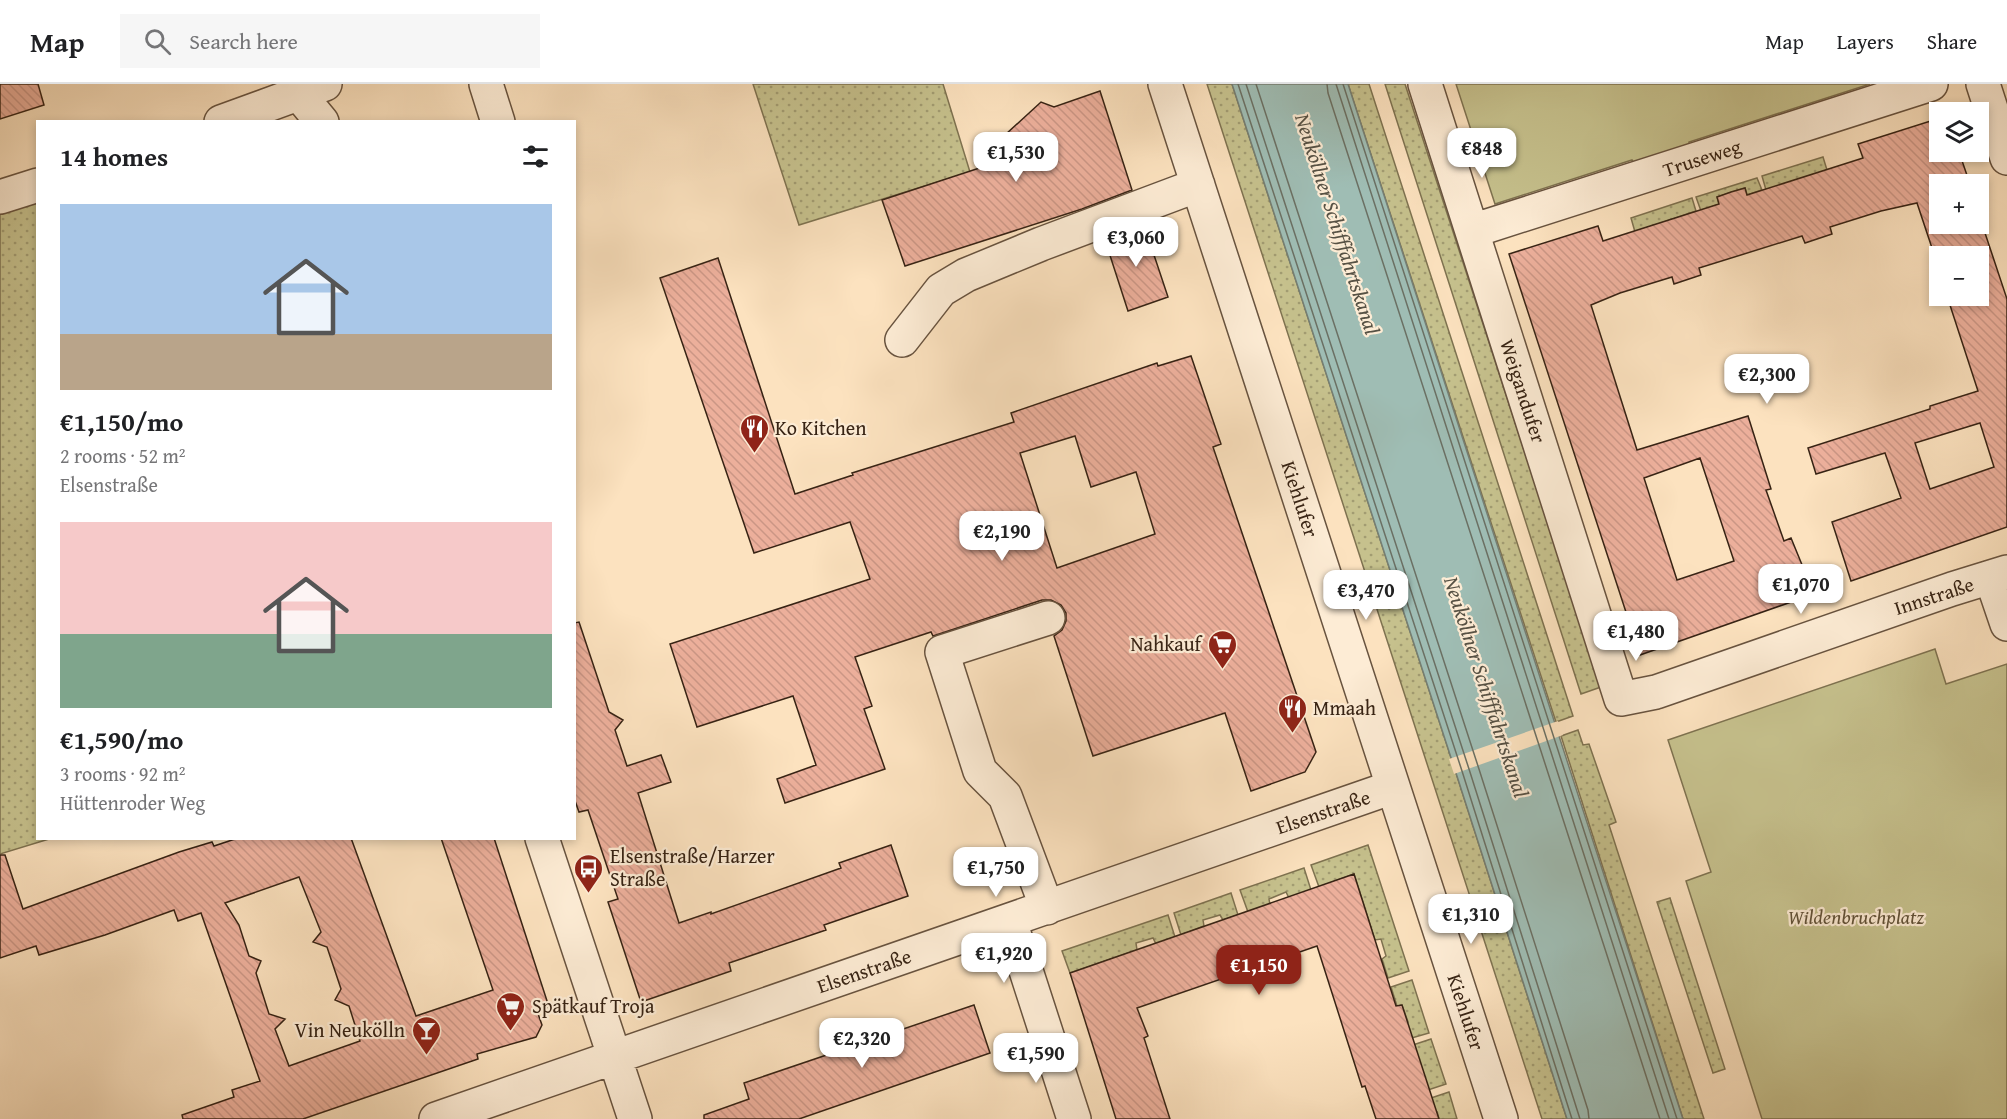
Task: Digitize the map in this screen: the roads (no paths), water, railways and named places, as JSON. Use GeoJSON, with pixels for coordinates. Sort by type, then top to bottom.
{"type":"FeatureCollection","features":[{"type":"Feature","properties":{"kind":"street"},"geometry":{"type":"LineString","coordinates":[[486,84],[497,120]]}},
{"type":"Feature","properties":{"kind":"street","name":"Kiehlufer"},"geometry":{"type":"LineString","coordinates":[[1165,84],[1501,1119]]}},
{"type":"Feature","properties":{"kind":"street","name":"Weigandufer"},"geometry":{"type":"LineString","coordinates":[[1425,84],[1621,699]]}},
{"type":"Feature","properties":{"kind":"street","name":"Truseweg"},"geometry":{"type":"LineString","coordinates":[[1472,231],[1931,84]]}},
{"type":"Feature","properties":{"kind":"street"},"geometry":{"type":"LineString","coordinates":[[1983,84],[2007,158]]}},
{"type":"Feature","properties":{"kind":"street"},"geometry":{"type":"LineString","coordinates":[[227,120],[304,96],[321,120]]}},
{"type":"Feature","properties":{"kind":"street"},"geometry":{"type":"LineString","coordinates":[[902,340],[941,290],[966,275],[1198,185]]}},
{"type":"Feature","properties":{"kind":"street"},"geometry":{"type":"LineString","coordinates":[[0,197],[36,186]]}},
{"type":"Feature","properties":{"kind":"street"},"geometry":{"type":"LineString","coordinates":[[1999,575],[2007,624]]}},
{"type":"Feature","properties":{"kind":"street","name":"Innstraße"},"geometry":{"type":"LineString","coordinates":[[1621,699],[1656,692],[1952,589],[1999,575]]}},
{"type":"Feature","properties":{"kind":"street"},"geometry":{"type":"LineString","coordinates":[[1047,908],[1005,796],[980,771],[942,652],[1048,618]]}},
{"type":"Feature","properties":{"kind":"street","name":"Elsenstraße"},"geometry":{"type":"LineString","coordinates":[[436,1119],[1393,787]]}},
{"type":"Feature","properties":{"kind":"street"},"geometry":{"type":"LineString","coordinates":[[543,840],[635,1119]]}},
{"type":"Feature","properties":{"kind":"street"},"geometry":{"type":"LineString","coordinates":[[1010,921],[1074,1119]]}},
{"type":"Feature","properties":{"kind":"water","name":"Neuköllner Schifffahrtskanal"},"geometry":{"type":"Polygon","coordinates":[[[1232,84],[1348,84],[1683,1119],[1567,1119],[1232,84]]]}},
{"type":"Feature","properties":{"kind":"place","name":"Ko Kitchen"},"geometry":{"type":"Point","coordinates":[754,454]}},
{"type":"Feature","properties":{"kind":"place","name":"Nahkauf"},"geometry":{"type":"Point","coordinates":[1222,670]}},
{"type":"Feature","properties":{"kind":"place","name":"Mmaah"},"geometry":{"type":"Point","coordinates":[1292,734]}},
{"type":"Feature","properties":{"kind":"place","name":"Elsenstraße/Harzer Straße"},"geometry":{"type":"Point","coordinates":[589,894]}},
{"type":"Feature","properties":{"kind":"place","name":"Spätkauf Troja"},"geometry":{"type":"Point","coordinates":[511,1032]}},
{"type":"Feature","properties":{"kind":"place","name":"Vin Neukölln"},"geometry":{"type":"Point","coordinates":[426,1056]}},
{"type":"Feature","properties":{"kind":"park label","name":"Wildenbruchplatz"},"geometry":{"type":"Point","coordinates":[1856,917]}}]}
